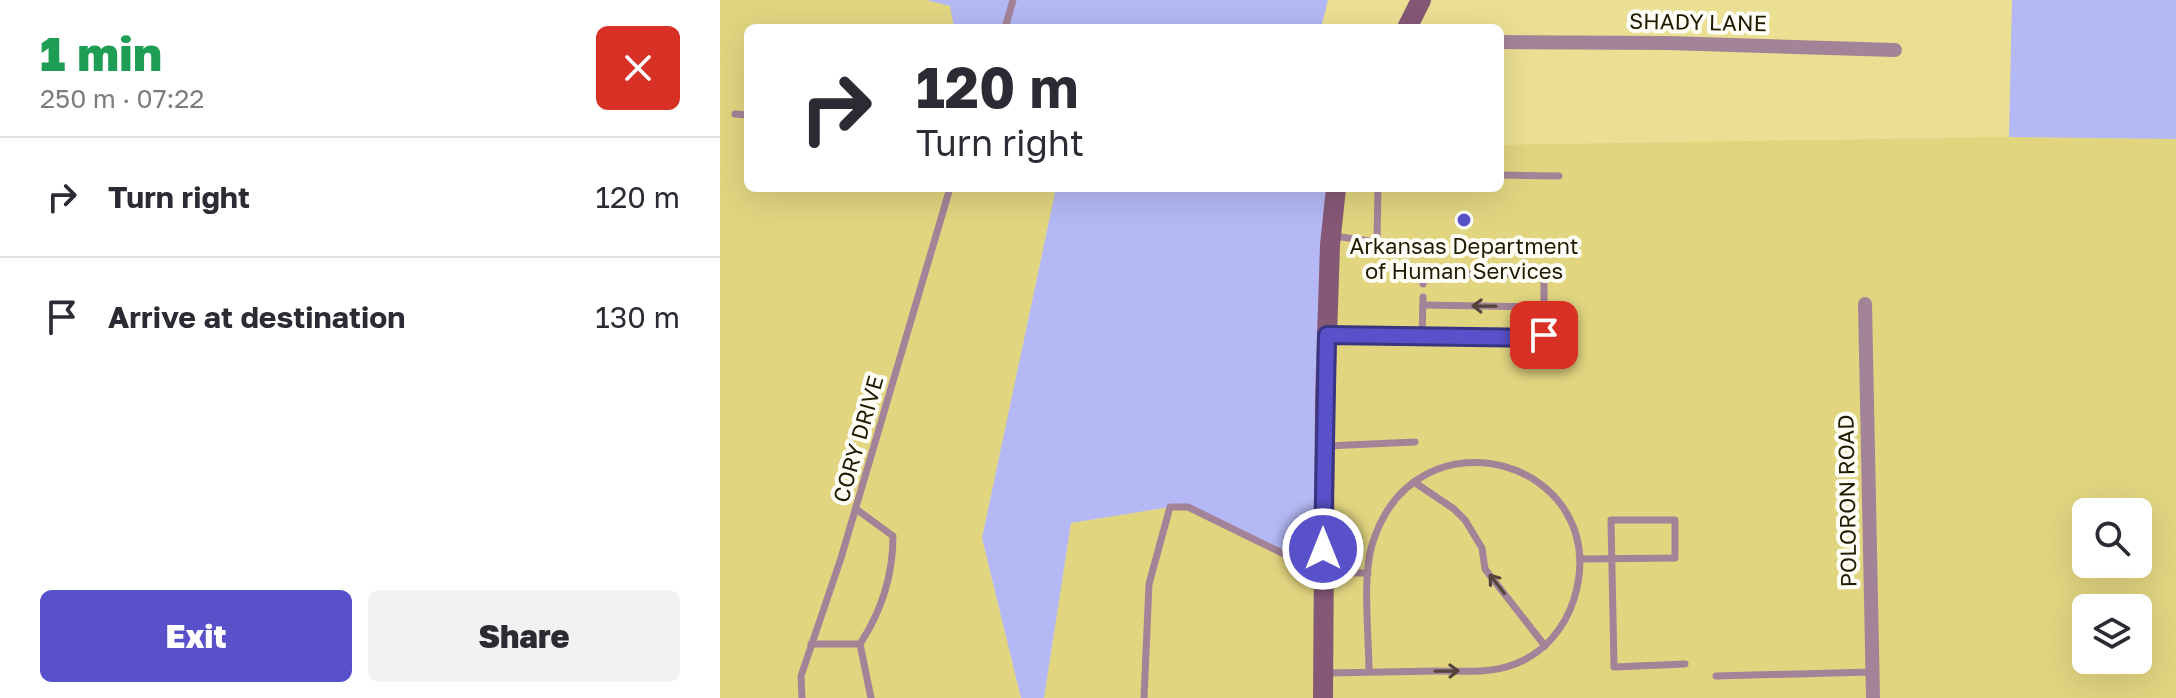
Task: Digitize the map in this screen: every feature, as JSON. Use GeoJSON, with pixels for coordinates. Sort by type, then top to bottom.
{"type":"FeatureCollection","features":[{"type":"Feature","properties":{"kind":"main road"},"geometry":{"type":"LineString","coordinates":[[1409,24],[1421,0]]}},
{"type":"Feature","properties":{"kind":"main road"},"geometry":{"type":"LineString","coordinates":[[1323,698],[1324,446],[1331,235],[1336,192]]}},
{"type":"Feature","properties":{"kind":"street","name":"SHADY LANE"},"geometry":{"type":"LineString","coordinates":[[1504,42],[1895,50]]}},
{"type":"Feature","properties":{"kind":"street","name":"POLORON ROAD"},"geometry":{"type":"LineString","coordinates":[[1865,304],[1873,698]]}},
{"type":"Feature","properties":{"kind":"lane"},"geometry":{"type":"LineString","coordinates":[[1006,24],[1013,0]]}},
{"type":"Feature","properties":{"kind":"lane"},"geometry":{"type":"LineString","coordinates":[[735,114],[744,115]]}},
{"type":"Feature","properties":{"kind":"lane"},"geometry":{"type":"LineString","coordinates":[[1504,175],[1559,176]]}},
{"type":"Feature","properties":{"kind":"lane","name":"CORY DRIVE"},"geometry":{"type":"LineString","coordinates":[[802,698],[801,676],[856,509],[949,192]]}},
{"type":"Feature","properties":{"kind":"lane"},"geometry":{"type":"LineString","coordinates":[[1331,235],[1377,242],[1378,192]]}},
{"type":"Feature","properties":{"kind":"lane"},"geometry":{"type":"LineString","coordinates":[[1327,335],[1539,338],[1544,335],[1544,276],[1541,274],[1426,274],[1423,284]]}},
{"type":"Feature","properties":{"kind":"lane"},"geometry":{"type":"LineString","coordinates":[[1422,337],[1423,301],[1544,307]]}},
{"type":"Feature","properties":{"kind":"lane"},"geometry":{"type":"LineString","coordinates":[[1324,446],[1415,442]]}},
{"type":"Feature","properties":{"kind":"lane"},"geometry":{"type":"LineString","coordinates":[[1323,673],[1487,671],[1514,664],[1545,646],[1557,634],[1570,611],[1579,581],[1581,559],[1577,533],[1549,492],[1503,464],[1473,461],[1445,467],[1414,482],[1384,513],[1371,546],[1368,573],[1369,672]]}},
{"type":"Feature","properties":{"kind":"lane"},"geometry":{"type":"LineString","coordinates":[[1414,482],[1465,520],[1482,548],[1485,569],[1545,646]]}},
{"type":"Feature","properties":{"kind":"lane"},"geometry":{"type":"LineString","coordinates":[[1144,698],[1149,584],[1170,507],[1188,507],[1323,573],[1368,573]]}},
{"type":"Feature","properties":{"kind":"lane"},"geometry":{"type":"LineString","coordinates":[[856,509],[893,536],[893,561],[876,619],[860,644],[871,698]]}},
{"type":"Feature","properties":{"kind":"lane"},"geometry":{"type":"LineString","coordinates":[[1581,559],[1612,559],[1675,558],[1675,520],[1611,520],[1612,559],[1614,667],[1685,664]]}},
{"type":"Feature","properties":{"kind":"lane"},"geometry":{"type":"LineString","coordinates":[[811,644],[860,644]]}},
{"type":"Feature","properties":{"kind":"lane"},"geometry":{"type":"LineString","coordinates":[[1716,676],[1872,672]]}},
{"type":"Feature","properties":{"kind":"shaded area"},"geometry":{"type":"Polygon","coordinates":[[[720,0],[926,0],[951,6],[953,24],[744,24],[744,192],[1055,192],[982,538],[1021,698],[720,698],[720,0]]]}},
{"type":"Feature","properties":{"kind":"shaded area"},"geometry":{"type":"Polygon","coordinates":[[[926,0],[1328,0],[1322,24],[953,24],[950,6],[926,0]]]}},
{"type":"Feature","properties":{"kind":"shaded area"},"geometry":{"type":"Polygon","coordinates":[[[2012,0],[2176,0],[2176,139],[2009,137],[2012,0]]]}},
{"type":"Feature","properties":{"kind":"shaded area"},"geometry":{"type":"Polygon","coordinates":[[[2009,137],[2176,139],[2176,698],[1044,698],[1071,523],[1170,507],[1334,192],[1504,192],[1504,145],[2009,137]]]}},
{"type":"Feature","properties":{"kind":"shaded area"},"geometry":{"type":"Polygon","coordinates":[[[1055,192],[1336,192],[1323,573],[1188,507],[1170,507],[1071,523],[1044,698],[1021,698],[982,538],[1055,192]]]}},
{"type":"Feature","properties":{"kind":"place","name":"Arkansas Department of Human Services"},"geometry":{"type":"Point","coordinates":[1464,220]}},
{"type":"Feature","properties":{"kind":"route"},"geometry":{"type":"LineString","coordinates":[[1323,549],[1327,335],[1539,338],[1544,335]]}}]}
